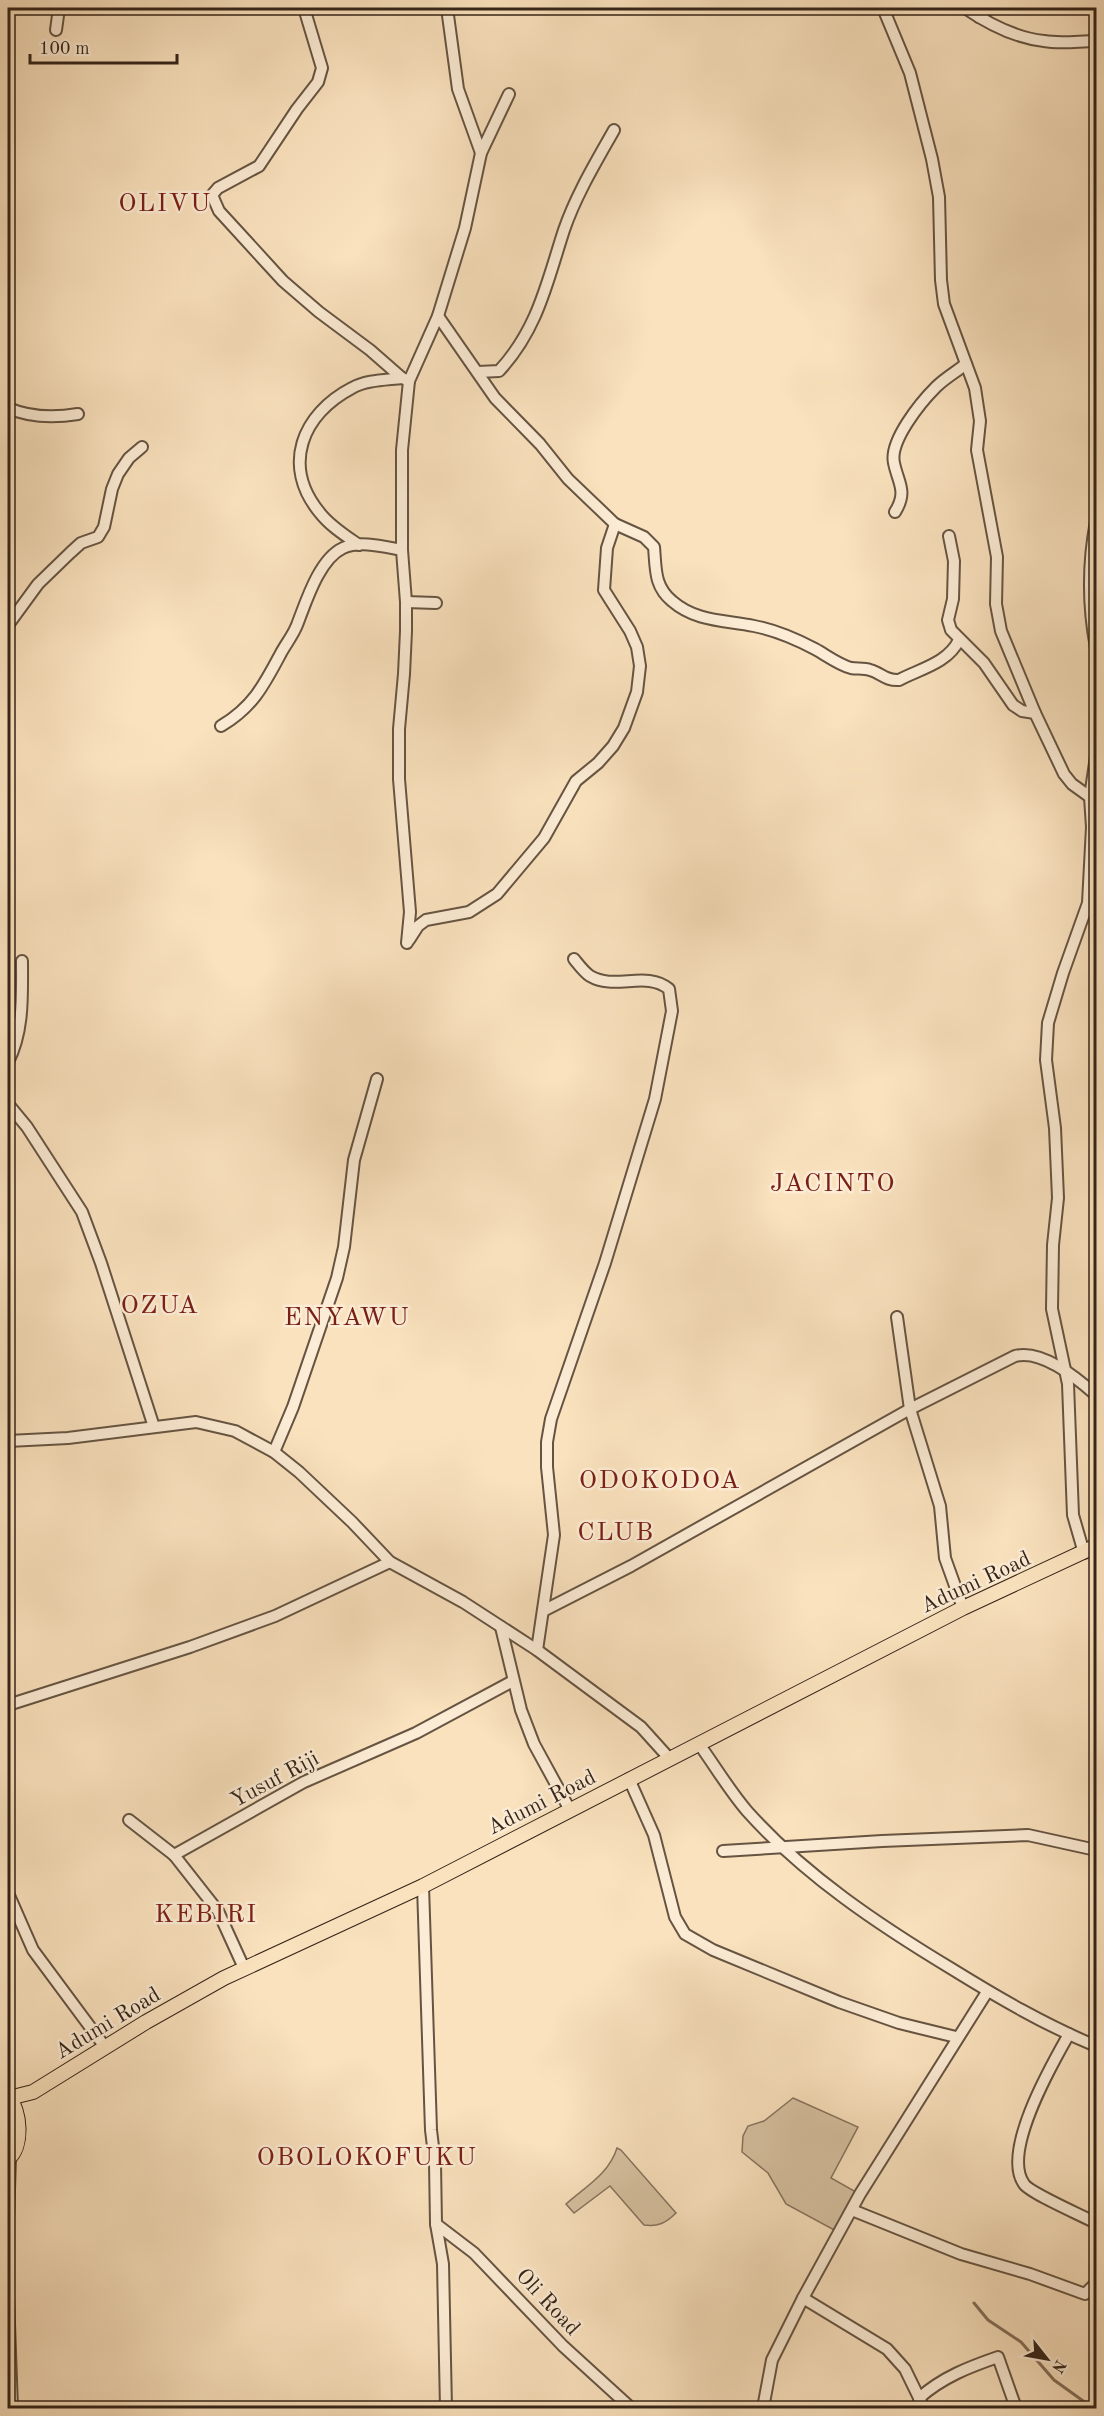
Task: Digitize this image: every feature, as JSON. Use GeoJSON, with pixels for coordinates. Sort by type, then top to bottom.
{"type":"FeatureCollection","features":[{"type":"Feature","properties":{"kind":"main road","name":"Adumi Road"},"geometry":{"type":"LineString","coordinates":[[17,2112],[8,2098],[33,2092],[146,2022],[244,1968],[423,1886],[963,1608],[1090,1549]]}},
{"type":"Feature","properties":{"kind":"main road"},"geometry":{"type":"LineString","coordinates":[[9,2158],[16,2142],[17,2112],[33,2092]]}},
{"type":"Feature","properties":{"kind":"street"},"geometry":{"type":"LineString","coordinates":[[56,30],[59,8]]}},
{"type":"Feature","properties":{"kind":"street"},"geometry":{"type":"LineString","coordinates":[[304,8],[322,68],[318,82],[259,166],[218,188],[212,195],[219,211],[283,280],[405,380]]}},
{"type":"Feature","properties":{"kind":"street"},"geometry":{"type":"LineString","coordinates":[[447,8],[458,89],[481,153]]}},
{"type":"Feature","properties":{"kind":"street"},"geometry":{"type":"LineString","coordinates":[[883,8],[910,73],[932,159],[939,197],[941,280],[944,304],[975,388],[980,421],[977,450],[997,557],[996,603],[1001,631],[1035,712],[1065,774],[1072,784],[1090,797]]}},
{"type":"Feature","properties":{"kind":"street"},"geometry":{"type":"LineString","coordinates":[[965,8],[1022,37],[1045,42],[1096,41]]}},
{"type":"Feature","properties":{"kind":"street"},"geometry":{"type":"LineString","coordinates":[[979,17],[989,8]]}},
{"type":"Feature","properties":{"kind":"street"},"geometry":{"type":"LineString","coordinates":[[509,94],[481,153],[465,228],[438,316],[405,380],[402,550],[406,602],[404,674],[399,729],[399,779],[410,912],[407,943],[418,926],[426,920],[469,912],[497,894],[544,838],[576,781],[606,755],[624,728],[637,692],[639,666],[638,646],[604,590],[607,548],[615,524]]}},
{"type":"Feature","properties":{"kind":"street"},"geometry":{"type":"LineString","coordinates":[[478,372],[499,370],[520,346],[547,291],[565,228],[580,192],[614,130]]}},
{"type":"Feature","properties":{"kind":"street"},"geometry":{"type":"LineString","coordinates":[[438,316],[495,398],[540,444],[568,479],[615,524],[644,537],[654,547],[655,578],[663,592],[673,602],[699,617],[722,623],[755,626],[790,637],[842,664],[852,668],[871,670],[891,681],[899,680],[947,657],[954,651],[959,640]]}},
{"type":"Feature","properties":{"kind":"street"},"geometry":{"type":"LineString","coordinates":[[895,512],[901,499],[901,485],[893,463],[894,449],[901,434],[935,388],[966,364]]}},
{"type":"Feature","properties":{"kind":"street"},"geometry":{"type":"LineString","coordinates":[[359,545],[320,513],[306,491],[301,471],[300,447],[306,430],[335,399],[354,386],[405,380]]}},
{"type":"Feature","properties":{"kind":"street"},"geometry":{"type":"LineString","coordinates":[[8,408],[24,414],[61,417],[78,414]]}},
{"type":"Feature","properties":{"kind":"street"},"geometry":{"type":"LineString","coordinates":[[8,625],[38,584],[81,543],[98,537],[104,527],[112,489],[118,474],[129,458],[142,447]]}},
{"type":"Feature","properties":{"kind":"street"},"geometry":{"type":"LineString","coordinates":[[1096,521],[1089,578],[1096,648]]}},
{"type":"Feature","properties":{"kind":"street"},"geometry":{"type":"LineString","coordinates":[[949,536],[954,561],[948,620],[951,630],[984,663],[1005,697],[1013,705],[1022,711],[1035,712]]}},
{"type":"Feature","properties":{"kind":"street"},"geometry":{"type":"LineString","coordinates":[[221,726],[239,715],[253,701],[296,627],[308,594],[333,555],[344,547],[372,544],[402,550]]}},
{"type":"Feature","properties":{"kind":"street"},"geometry":{"type":"LineString","coordinates":[[406,602],[436,603]]}},
{"type":"Feature","properties":{"kind":"street"},"geometry":{"type":"LineString","coordinates":[[1090,1549],[1073,1515],[1068,1384],[1052,1309],[1053,1245],[1058,1198],[1055,1128],[1046,1060],[1048,1023],[1088,903],[1092,827],[1090,797],[1096,756]]}},
{"type":"Feature","properties":{"kind":"street"},"geometry":{"type":"LineString","coordinates":[[537,1650],[554,1535],[547,1467],[547,1442],[551,1419],[605,1263],[638,1158],[655,1100],[672,1011],[669,989],[661,982],[595,979],[587,975],[574,959]]}},
{"type":"Feature","properties":{"kind":"street"},"geometry":{"type":"LineString","coordinates":[[8,1062],[20,1027],[22,961]]}},
{"type":"Feature","properties":{"kind":"street"},"geometry":{"type":"LineString","coordinates":[[274,1452],[293,1407],[337,1278],[344,1247],[354,1160],[377,1079]]}},
{"type":"Feature","properties":{"kind":"street"},"geometry":{"type":"LineString","coordinates":[[8,1104],[27,1127],[82,1212],[101,1263],[154,1427]]}},
{"type":"Feature","properties":{"kind":"street"},"geometry":{"type":"LineString","coordinates":[[897,1317],[910,1409],[940,1506],[945,1558],[963,1608]]}},
{"type":"Feature","properties":{"kind":"street"},"geometry":{"type":"LineString","coordinates":[[543,1611],[631,1566],[910,1409],[1015,1356],[1034,1355],[1065,1370],[1096,1395]]}},
{"type":"Feature","properties":{"kind":"street"},"geometry":{"type":"LineString","coordinates":[[8,1440],[68,1438],[196,1422],[235,1431],[274,1452],[352,1522],[390,1562],[463,1602],[537,1650],[640,1727],[669,1758]]}},
{"type":"Feature","properties":{"kind":"street"},"geometry":{"type":"LineString","coordinates":[[8,1705],[190,1647],[275,1616],[390,1562]]}},
{"type":"Feature","properties":{"kind":"street"},"geometry":{"type":"LineString","coordinates":[[501,1627],[520,1710],[534,1744],[570,1810]]}},
{"type":"Feature","properties":{"kind":"street","name":"Yusuf Riji"},"geometry":{"type":"LineString","coordinates":[[174,1855],[304,1782],[416,1733],[513,1681]]}},
{"type":"Feature","properties":{"kind":"street"},"geometry":{"type":"LineString","coordinates":[[699,1744],[747,1810],[783,1847],[842,1896],[987,1992],[1053,2028],[1096,2046]]}},
{"type":"Feature","properties":{"kind":"street"},"geometry":{"type":"LineString","coordinates":[[629,1779],[654,1835],[675,1917],[685,1935],[713,1950],[839,2002],[875,2015],[956,2037]]}},
{"type":"Feature","properties":{"kind":"street"},"geometry":{"type":"LineString","coordinates":[[129,1820],[174,1855],[218,1911],[244,1968]]}},
{"type":"Feature","properties":{"kind":"street"},"geometry":{"type":"LineString","coordinates":[[723,1851],[1028,1835],[1096,1850]]}},
{"type":"Feature","properties":{"kind":"street"},"geometry":{"type":"LineString","coordinates":[[423,1886],[431,2130],[435,2163],[436,2224],[443,2264],[446,2409]]}},
{"type":"Feature","properties":{"kind":"street"},"geometry":{"type":"LineString","coordinates":[[8,1893],[33,1950],[80,2010],[105,2047]]}},
{"type":"Feature","properties":{"kind":"street"},"geometry":{"type":"LineString","coordinates":[[763,2409],[772,2360],[803,2298],[852,2210],[956,2037],[987,1992]]}},
{"type":"Feature","properties":{"kind":"street"},"geometry":{"type":"LineString","coordinates":[[1069,2034],[1049,2068],[1029,2117],[1020,2146],[1018,2172],[1024,2186],[1096,2223]]}},
{"type":"Feature","properties":{"kind":"street"},"geometry":{"type":"LineString","coordinates":[[8,2221],[9,2158]]}},
{"type":"Feature","properties":{"kind":"street"},"geometry":{"type":"LineString","coordinates":[[852,2210],[961,2254],[1030,2274],[1085,2294],[1096,2283]]}},
{"type":"Feature","properties":{"kind":"street","name":"Oli Road"},"geometry":{"type":"LineString","coordinates":[[436,2224],[474,2253],[563,2346],[631,2409]]}},
{"type":"Feature","properties":{"kind":"street"},"geometry":{"type":"LineString","coordinates":[[8,2295],[12,2409]]}},
{"type":"Feature","properties":{"kind":"street"},"geometry":{"type":"LineString","coordinates":[[803,2298],[887,2349],[905,2369],[922,2403]]}},
{"type":"Feature","properties":{"kind":"street"},"geometry":{"type":"LineString","coordinates":[[922,2403],[932,2386],[969,2367],[998,2357],[1016,2409]]}},
{"type":"Feature","properties":{"kind":"shaded area"},"geometry":{"type":"Polygon","coordinates":[[[793,2098],[858,2127],[831,2178],[856,2192],[836,2231],[786,2204],[768,2173],[742,2152],[743,2136],[748,2126],[764,2121],[793,2098]]]}},
{"type":"Feature","properties":{"kind":"shaded area"},"geometry":{"type":"Polygon","coordinates":[[[617,2148],[676,2213],[662,2224],[644,2225],[610,2186],[574,2213],[566,2204],[602,2173],[617,2148]]]}},
{"type":"Feature","properties":{"kind":"waterway"},"geometry":{"type":"LineString","coordinates":[[974,2303],[988,2320],[1021,2342],[1054,2380],[1093,2408]]}},
{"type":"Feature","properties":{"kind":"district","name":"OLIVU"},"geometry":{"type":"Point","coordinates":[165,202]}},
{"type":"Feature","properties":{"kind":"district","name":"JACINTO"},"geometry":{"type":"Point","coordinates":[833,1182]}},
{"type":"Feature","properties":{"kind":"district","name":"OZUA"},"geometry":{"type":"Point","coordinates":[160,1304]}},
{"type":"Feature","properties":{"kind":"district","name":"ENYAWU"},"geometry":{"type":"Point","coordinates":[347,1316]}},
{"type":"Feature","properties":{"kind":"district","name":"ODOKODOA"},"geometry":{"type":"Point","coordinates":[660,1479]}},
{"type":"Feature","properties":{"kind":"district","name":"CLUB"},"geometry":{"type":"Point","coordinates":[616,1531]}},
{"type":"Feature","properties":{"kind":"district","name":"KEBIRI"},"geometry":{"type":"Point","coordinates":[206,1913]}},
{"type":"Feature","properties":{"kind":"district","name":"OBOLOKOFUKU"},"geometry":{"type":"Point","coordinates":[367,2156]}}]}
